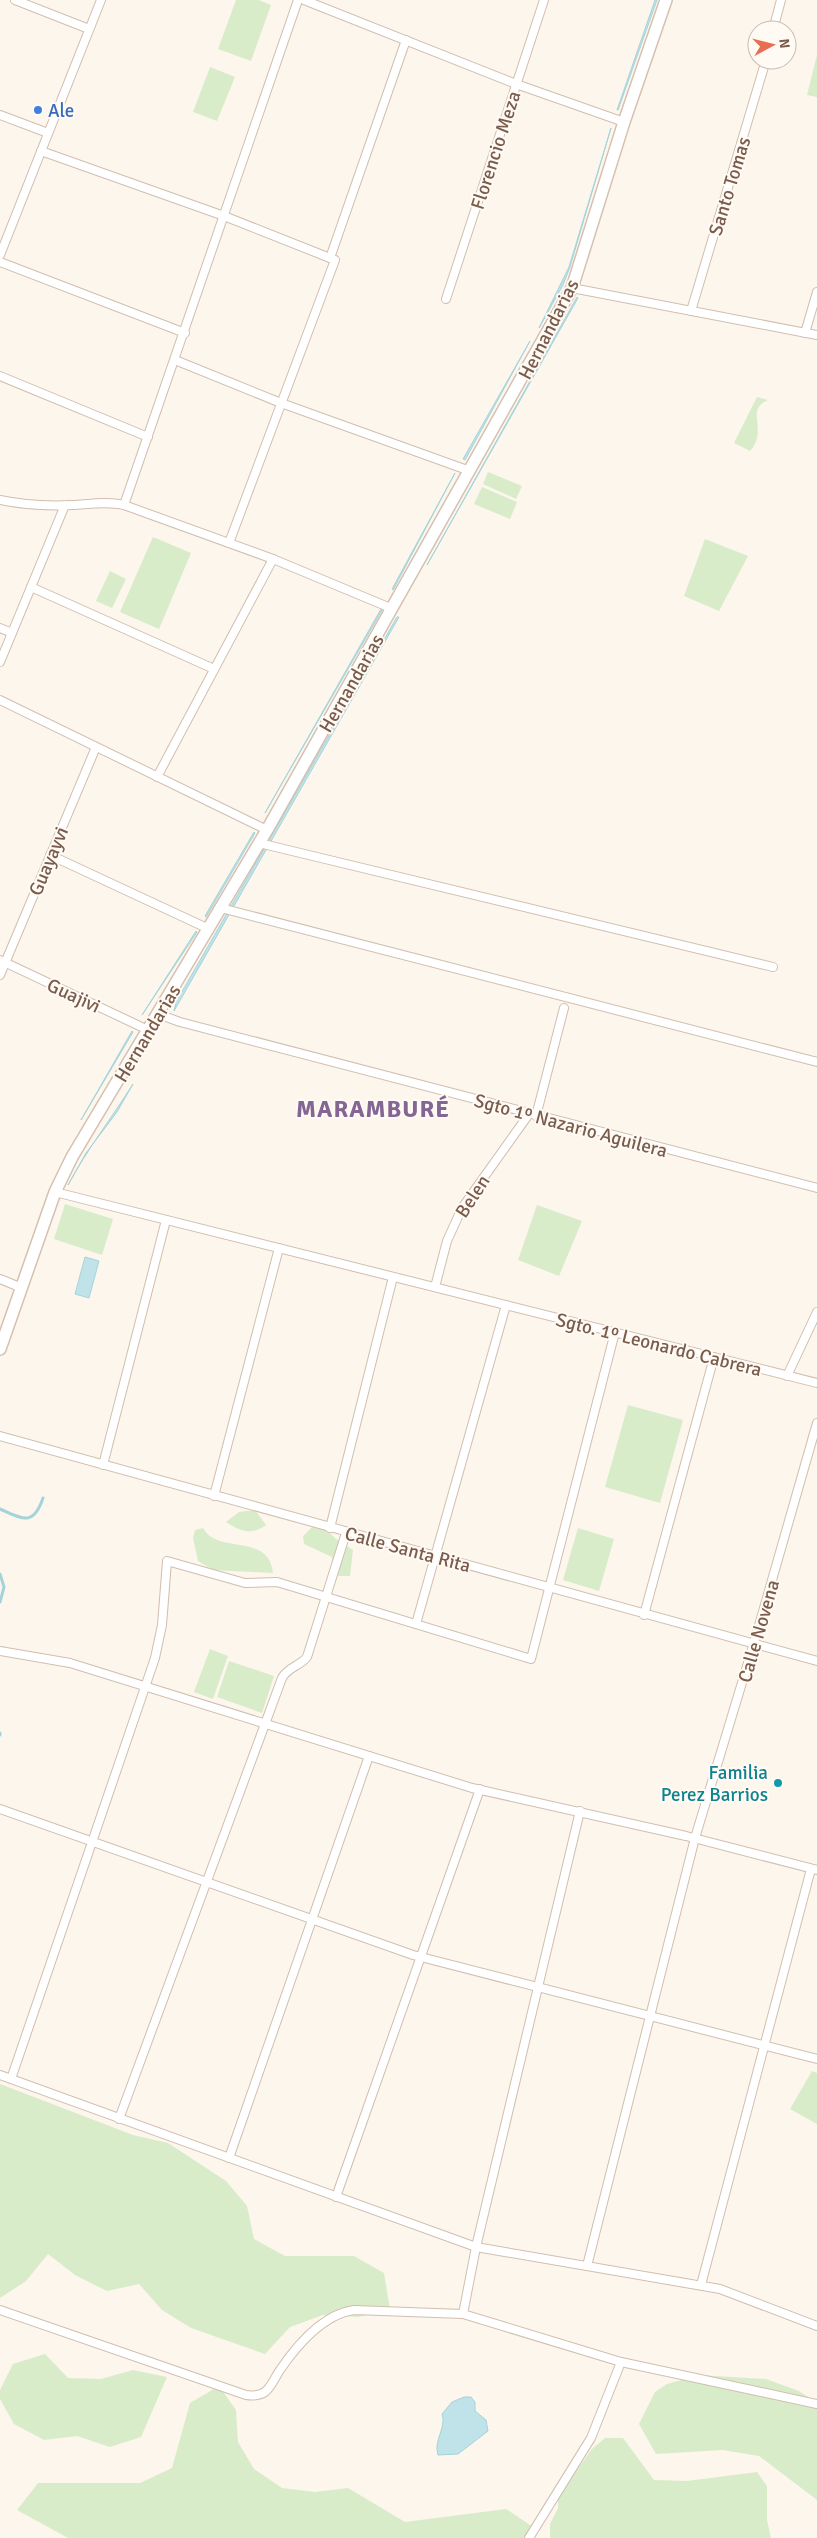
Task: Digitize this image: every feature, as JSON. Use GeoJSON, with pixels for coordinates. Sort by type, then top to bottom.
{"type":"FeatureCollection","features":[{"type":"Feature","properties":{"kind":"street"},"geometry":{"type":"LineString","coordinates":[[15,0],[89,29]]}},
{"type":"Feature","properties":{"kind":"street"},"geometry":{"type":"LineString","coordinates":[[0,255],[4,234],[41,151],[101,0]]}},
{"type":"Feature","properties":{"kind":"street"},"geometry":{"type":"LineString","coordinates":[[124,505],[298,0]]}},
{"type":"Feature","properties":{"kind":"street"},"geometry":{"type":"LineString","coordinates":[[304,0],[516,84],[624,122]]}},
{"type":"Feature","properties":{"kind":"street","name":"Florencio Meza"},"geometry":{"type":"LineString","coordinates":[[446,299],[544,0]]}},
{"type":"Feature","properties":{"kind":"street","name":"Hernandarias"},"geometry":{"type":"LineString","coordinates":[[0,1349],[55,1192],[72,1157],[267,830],[572,288],[624,122],[666,0]]}},
{"type":"Feature","properties":{"kind":"street"},"geometry":{"type":"LineString","coordinates":[[776,20],[781,0]]}},
{"type":"Feature","properties":{"kind":"street"},"geometry":{"type":"LineString","coordinates":[[330,258],[406,40]]}},
{"type":"Feature","properties":{"kind":"street","name":"Santo Tomas"},"geometry":{"type":"LineString","coordinates":[[691,311],[763,70]]}},
{"type":"Feature","properties":{"kind":"street"},"geometry":{"type":"LineString","coordinates":[[0,115],[48,133]]}},
{"type":"Feature","properties":{"kind":"street"},"geometry":{"type":"LineString","coordinates":[[41,151],[224,216],[335,260],[229,543]]}},
{"type":"Feature","properties":{"kind":"street"},"geometry":{"type":"LineString","coordinates":[[0,262],[185,332]]}},
{"type":"Feature","properties":{"kind":"street"},"geometry":{"type":"LineString","coordinates":[[572,288],[817,335]]}},
{"type":"Feature","properties":{"kind":"street"},"geometry":{"type":"LineString","coordinates":[[805,333],[817,292]]}},
{"type":"Feature","properties":{"kind":"street"},"geometry":{"type":"LineString","coordinates":[[175,360],[281,403],[470,472]]}},
{"type":"Feature","properties":{"kind":"street"},"geometry":{"type":"LineString","coordinates":[[0,376],[148,437]]}},
{"type":"Feature","properties":{"kind":"street"},"geometry":{"type":"LineString","coordinates":[[0,500],[12,503],[65,505],[115,503],[124,505],[273,559],[393,609]]}},
{"type":"Feature","properties":{"kind":"street"},"geometry":{"type":"LineString","coordinates":[[0,662],[65,505]]}},
{"type":"Feature","properties":{"kind":"street"},"geometry":{"type":"LineString","coordinates":[[157,777],[273,559]]}},
{"type":"Feature","properties":{"kind":"street"},"geometry":{"type":"LineString","coordinates":[[31,587],[214,669]]}},
{"type":"Feature","properties":{"kind":"street"},"geometry":{"type":"LineString","coordinates":[[0,628],[12,633]]}},
{"type":"Feature","properties":{"kind":"street"},"geometry":{"type":"LineString","coordinates":[[0,700],[267,830]]}},
{"type":"Feature","properties":{"kind":"street","name":"Guayayvi"},"geometry":{"type":"LineString","coordinates":[[0,975],[3,961],[96,747]]}},
{"type":"Feature","properties":{"kind":"street"},"geometry":{"type":"LineString","coordinates":[[259,843],[773,967]]}},
{"type":"Feature","properties":{"kind":"street"},"geometry":{"type":"LineString","coordinates":[[50,855],[209,929]]}},
{"type":"Feature","properties":{"kind":"street"},"geometry":{"type":"LineString","coordinates":[[221,908],[817,1062]]}},
{"type":"Feature","properties":{"kind":"street","name":"Guajivi"},"geometry":{"type":"LineString","coordinates":[[3,961],[148,1030]]}},
{"type":"Feature","properties":{"kind":"street"},"geometry":{"type":"LineString","coordinates":[[533,1115],[564,1008]]}},
{"type":"Feature","properties":{"kind":"street","name":"Sgto 1º Nazario Aguilera"},"geometry":{"type":"LineString","coordinates":[[158,1014],[180,1022],[817,1188]]}},
{"type":"Feature","properties":{"kind":"street","name":"Belen"},"geometry":{"type":"LineString","coordinates":[[435,1287],[447,1241],[462,1208],[533,1115]]}},
{"type":"Feature","properties":{"kind":"street","name":"Sgto. 1º Leonardo Cabrera"},"geometry":{"type":"LineString","coordinates":[[55,1192],[817,1383]]}},
{"type":"Feature","properties":{"kind":"street"},"geometry":{"type":"LineString","coordinates":[[103,1465],[166,1220]]}},
{"type":"Feature","properties":{"kind":"street"},"geometry":{"type":"LineString","coordinates":[[214,1496],[279,1248]]}},
{"type":"Feature","properties":{"kind":"street"},"geometry":{"type":"LineString","coordinates":[[330,1528],[393,1277]]}},
{"type":"Feature","properties":{"kind":"street"},"geometry":{"type":"LineString","coordinates":[[0,1279],[22,1288]]}},
{"type":"Feature","properties":{"kind":"street"},"geometry":{"type":"LineString","coordinates":[[416,1624],[504,1304]]}},
{"type":"Feature","properties":{"kind":"street"},"geometry":{"type":"LineString","coordinates":[[787,1376],[817,1312]]}},
{"type":"Feature","properties":{"kind":"street"},"geometry":{"type":"LineString","coordinates":[[12,2079],[94,1842],[160,1641],[167,1561],[245,1584],[277,1582],[531,1659],[614,1332]]}},
{"type":"Feature","properties":{"kind":"street"},"geometry":{"type":"LineString","coordinates":[[644,1615],[714,1358]]}},
{"type":"Feature","properties":{"kind":"street","name":"Calle Novena"},"geometry":{"type":"LineString","coordinates":[[586,2266],[695,1838],[754,1643],[817,1423]]}},
{"type":"Feature","properties":{"kind":"street","name":"Calle Santa Rita"},"geometry":{"type":"LineString","coordinates":[[0,1436],[346,1533],[817,1661]]}},
{"type":"Feature","properties":{"kind":"street"},"geometry":{"type":"LineString","coordinates":[[118,2119],[265,1723],[286,1672],[300,1664],[307,1657],[346,1533]]}},
{"type":"Feature","properties":{"kind":"street"},"geometry":{"type":"LineString","coordinates":[[0,1651],[70,1663],[480,1789],[695,1838],[814,1869],[701,2285]]}},
{"type":"Feature","properties":{"kind":"street"},"geometry":{"type":"LineString","coordinates":[[228,2158],[369,1756]]}},
{"type":"Feature","properties":{"kind":"street"},"geometry":{"type":"LineString","coordinates":[[336,2197],[480,1789]]}},
{"type":"Feature","properties":{"kind":"street"},"geometry":{"type":"LineString","coordinates":[[0,1809],[421,1957],[817,2059]]}},
{"type":"Feature","properties":{"kind":"street"},"geometry":{"type":"LineString","coordinates":[[463,2314],[476,2247],[580,1811]]}},
{"type":"Feature","properties":{"kind":"street"},"geometry":{"type":"LineString","coordinates":[[0,2075],[476,2247],[720,2289],[817,2326]]}},
{"type":"Feature","properties":{"kind":"street"},"geometry":{"type":"LineString","coordinates":[[0,2310],[246,2395],[254,2396],[267,2390],[281,2369],[320,2326],[344,2312],[463,2314],[621,2362],[817,2404]]}},
{"type":"Feature","properties":{"kind":"street"},"geometry":{"type":"LineString","coordinates":[[529,2538],[590,2438],[621,2362]]}},
{"type":"Feature","properties":{"kind":"green space"},"geometry":{"type":"Polygon","coordinates":[[[236,0],[259,0],[271,5],[251,61],[218,49],[236,0]]]}},
{"type":"Feature","properties":{"kind":"green space"},"geometry":{"type":"Polygon","coordinates":[[[817,55],[817,97],[807,95],[817,55]]]}},
{"type":"Feature","properties":{"kind":"green space"},"geometry":{"type":"Polygon","coordinates":[[[210,67],[235,77],[217,121],[193,112],[210,67]]]}},
{"type":"Feature","properties":{"kind":"green space"},"geometry":{"type":"Polygon","coordinates":[[[757,397],[768,400],[761,404],[758,409],[757,436],[750,451],[734,443],[757,397]]]}},
{"type":"Feature","properties":{"kind":"green space"},"geometry":{"type":"Polygon","coordinates":[[[488,472],[522,486],[516,499],[483,484],[488,472]]]}},
{"type":"Feature","properties":{"kind":"green space"},"geometry":{"type":"Polygon","coordinates":[[[482,487],[517,502],[510,519],[474,504],[482,487]]]}},
{"type":"Feature","properties":{"kind":"green space"},"geometry":{"type":"Polygon","coordinates":[[[153,537],[191,553],[159,629],[120,612],[153,537]]]}},
{"type":"Feature","properties":{"kind":"green space"},"geometry":{"type":"Polygon","coordinates":[[[705,539],[748,556],[719,611],[684,596],[705,539]]]}},
{"type":"Feature","properties":{"kind":"green space"},"geometry":{"type":"Polygon","coordinates":[[[110,571],[126,579],[112,608],[96,601],[110,571]]]}},
{"type":"Feature","properties":{"kind":"green space"},"geometry":{"type":"Polygon","coordinates":[[[65,1204],[113,1219],[102,1255],[54,1239],[65,1204]]]}},
{"type":"Feature","properties":{"kind":"green space"},"geometry":{"type":"Polygon","coordinates":[[[537,1205],[582,1221],[559,1276],[518,1260],[537,1205]]]}},
{"type":"Feature","properties":{"kind":"green space"},"geometry":{"type":"Polygon","coordinates":[[[628,1405],[683,1420],[660,1503],[605,1487],[628,1405]]]}},
{"type":"Feature","properties":{"kind":"green space"},"geometry":{"type":"Polygon","coordinates":[[[255,1510],[266,1525],[261,1528],[246,1531],[226,1522],[239,1512],[255,1510]]]}},
{"type":"Feature","properties":{"kind":"green space"},"geometry":{"type":"Polygon","coordinates":[[[312,1527],[325,1528],[336,1539],[353,1550],[350,1576],[338,1576],[333,1570],[332,1557],[304,1544],[303,1536],[312,1527]]]}},
{"type":"Feature","properties":{"kind":"green space"},"geometry":{"type":"Polygon","coordinates":[[[203,1528],[210,1536],[219,1541],[253,1548],[262,1552],[269,1560],[273,1573],[213,1570],[198,1561],[193,1538],[195,1530],[203,1528]]]}},
{"type":"Feature","properties":{"kind":"green space"},"geometry":{"type":"Polygon","coordinates":[[[578,1528],[614,1539],[599,1591],[563,1580],[578,1528]]]}},
{"type":"Feature","properties":{"kind":"green space"},"geometry":{"type":"Polygon","coordinates":[[[210,1649],[228,1656],[213,1699],[194,1692],[210,1649]]]}},
{"type":"Feature","properties":{"kind":"green space"},"geometry":{"type":"Polygon","coordinates":[[[229,1661],[274,1676],[262,1713],[217,1697],[229,1661]]]}},
{"type":"Feature","properties":{"kind":"green space"},"geometry":{"type":"Polygon","coordinates":[[[812,2071],[817,2073],[817,2124],[790,2109],[812,2071]]]}},
{"type":"Feature","properties":{"kind":"green space"},"geometry":{"type":"Polygon","coordinates":[[[0,2084],[133,2135],[168,2143],[226,2181],[247,2206],[254,2239],[285,2256],[354,2256],[384,2273],[390,2310],[358,2317],[323,2315],[290,2327],[265,2354],[191,2328],[162,2310],[139,2284],[107,2291],[75,2275],[48,2254],[26,2281],[0,2298],[0,2084]]]}},
{"type":"Feature","properties":{"kind":"green space"},"geometry":{"type":"Polygon","coordinates":[[[45,2354],[68,2378],[101,2379],[133,2370],[167,2377],[141,2437],[110,2447],[77,2436],[44,2440],[14,2424],[0,2399],[0,2390],[13,2364],[45,2354]]]}},
{"type":"Feature","properties":{"kind":"green space"},"geometry":{"type":"Polygon","coordinates":[[[699,2375],[766,2379],[799,2391],[817,2403],[817,2500],[759,2456],[723,2450],[656,2454],[639,2424],[655,2392],[667,2384],[699,2375]]]}},
{"type":"Feature","properties":{"kind":"green space"},"geometry":{"type":"Polygon","coordinates":[[[219,2386],[236,2410],[238,2442],[254,2469],[282,2488],[315,2492],[348,2488],[405,2522],[506,2509],[533,2527],[528,2538],[68,2538],[17,2510],[38,2483],[140,2483],[172,2468],[190,2403],[219,2386]]]}},
{"type":"Feature","properties":{"kind":"green space"},"geometry":{"type":"Polygon","coordinates":[[[605,2438],[623,2438],[654,2480],[687,2481],[757,2472],[767,2486],[767,2520],[771,2538],[550,2538],[550,2524],[558,2508],[558,2497],[592,2449],[605,2438]]]}},
{"type":"Feature","properties":{"kind":"water"},"geometry":{"type":"Polygon","coordinates":[[[655,0],[657,0],[617,110],[655,0]]]}},
{"type":"Feature","properties":{"kind":"water"},"geometry":{"type":"Polygon","coordinates":[[[611,128],[570,267],[563,285],[539,328],[569,267],[611,128]]]}},
{"type":"Feature","properties":{"kind":"water"},"geometry":{"type":"Polygon","coordinates":[[[577,297],[578,298],[427,565],[577,297]]]}},
{"type":"Feature","properties":{"kind":"water"},"geometry":{"type":"Polygon","coordinates":[[[530,341],[465,460],[463,459],[530,341]]]}},
{"type":"Feature","properties":{"kind":"water"},"geometry":{"type":"Polygon","coordinates":[[[455,473],[393,590],[392,589],[455,473]]]}},
{"type":"Feature","properties":{"kind":"water"},"geometry":{"type":"Polygon","coordinates":[[[381,609],[382,610],[265,813],[381,609]]]}},
{"type":"Feature","properties":{"kind":"water"},"geometry":{"type":"Polygon","coordinates":[[[397,617],[399,617],[174,1011],[176,1002],[397,617]]]}},
{"type":"Feature","properties":{"kind":"water"},"geometry":{"type":"Polygon","coordinates":[[[255,833],[206,917],[205,916],[255,833]]]}},
{"type":"Feature","properties":{"kind":"water"},"geometry":{"type":"Polygon","coordinates":[[[196,931],[197,932],[142,1015],[196,931]]]}},
{"type":"Feature","properties":{"kind":"water"},"geometry":{"type":"Polygon","coordinates":[[[132,1031],[133,1032],[81,1120],[132,1031]]]}},
{"type":"Feature","properties":{"kind":"water"},"geometry":{"type":"Polygon","coordinates":[[[133,1084],[117,1112],[94,1143],[116,1109],[133,1084]]]}},
{"type":"Feature","properties":{"kind":"water"},"geometry":{"type":"Polygon","coordinates":[[[94,1143],[84,1159],[68,1185],[86,1153],[94,1143]]]}},
{"type":"Feature","properties":{"kind":"water"},"geometry":{"type":"Polygon","coordinates":[[[85,1257],[99,1261],[89,1298],[75,1294],[85,1257]]]}},
{"type":"Feature","properties":{"kind":"water"},"geometry":{"type":"Polygon","coordinates":[[[464,2397],[471,2397],[475,2402],[475,2411],[486,2420],[488,2431],[458,2454],[438,2455],[437,2445],[443,2424],[442,2414],[452,2402],[464,2397]]]}},
{"type":"Feature","properties":{"kind":"waterway"},"geometry":{"type":"LineString","coordinates":[[0,1509],[20,1517],[31,1517],[35,1514],[43,1498]]}},
{"type":"Feature","properties":{"kind":"waterway"},"geometry":{"type":"LineString","coordinates":[[0,1574],[4,1587],[0,1602]]}},
{"type":"Feature","properties":{"kind":"place","name":"Ale"},"geometry":{"type":"Point","coordinates":[38,110]}},
{"type":"Feature","properties":{"kind":"place","name":"Familia Perez Barrios"},"geometry":{"type":"Point","coordinates":[778,1783]}},
{"type":"Feature","properties":{"kind":"district","name":"MARAMBURÉ"},"geometry":{"type":"Point","coordinates":[373,1109]}}]}
